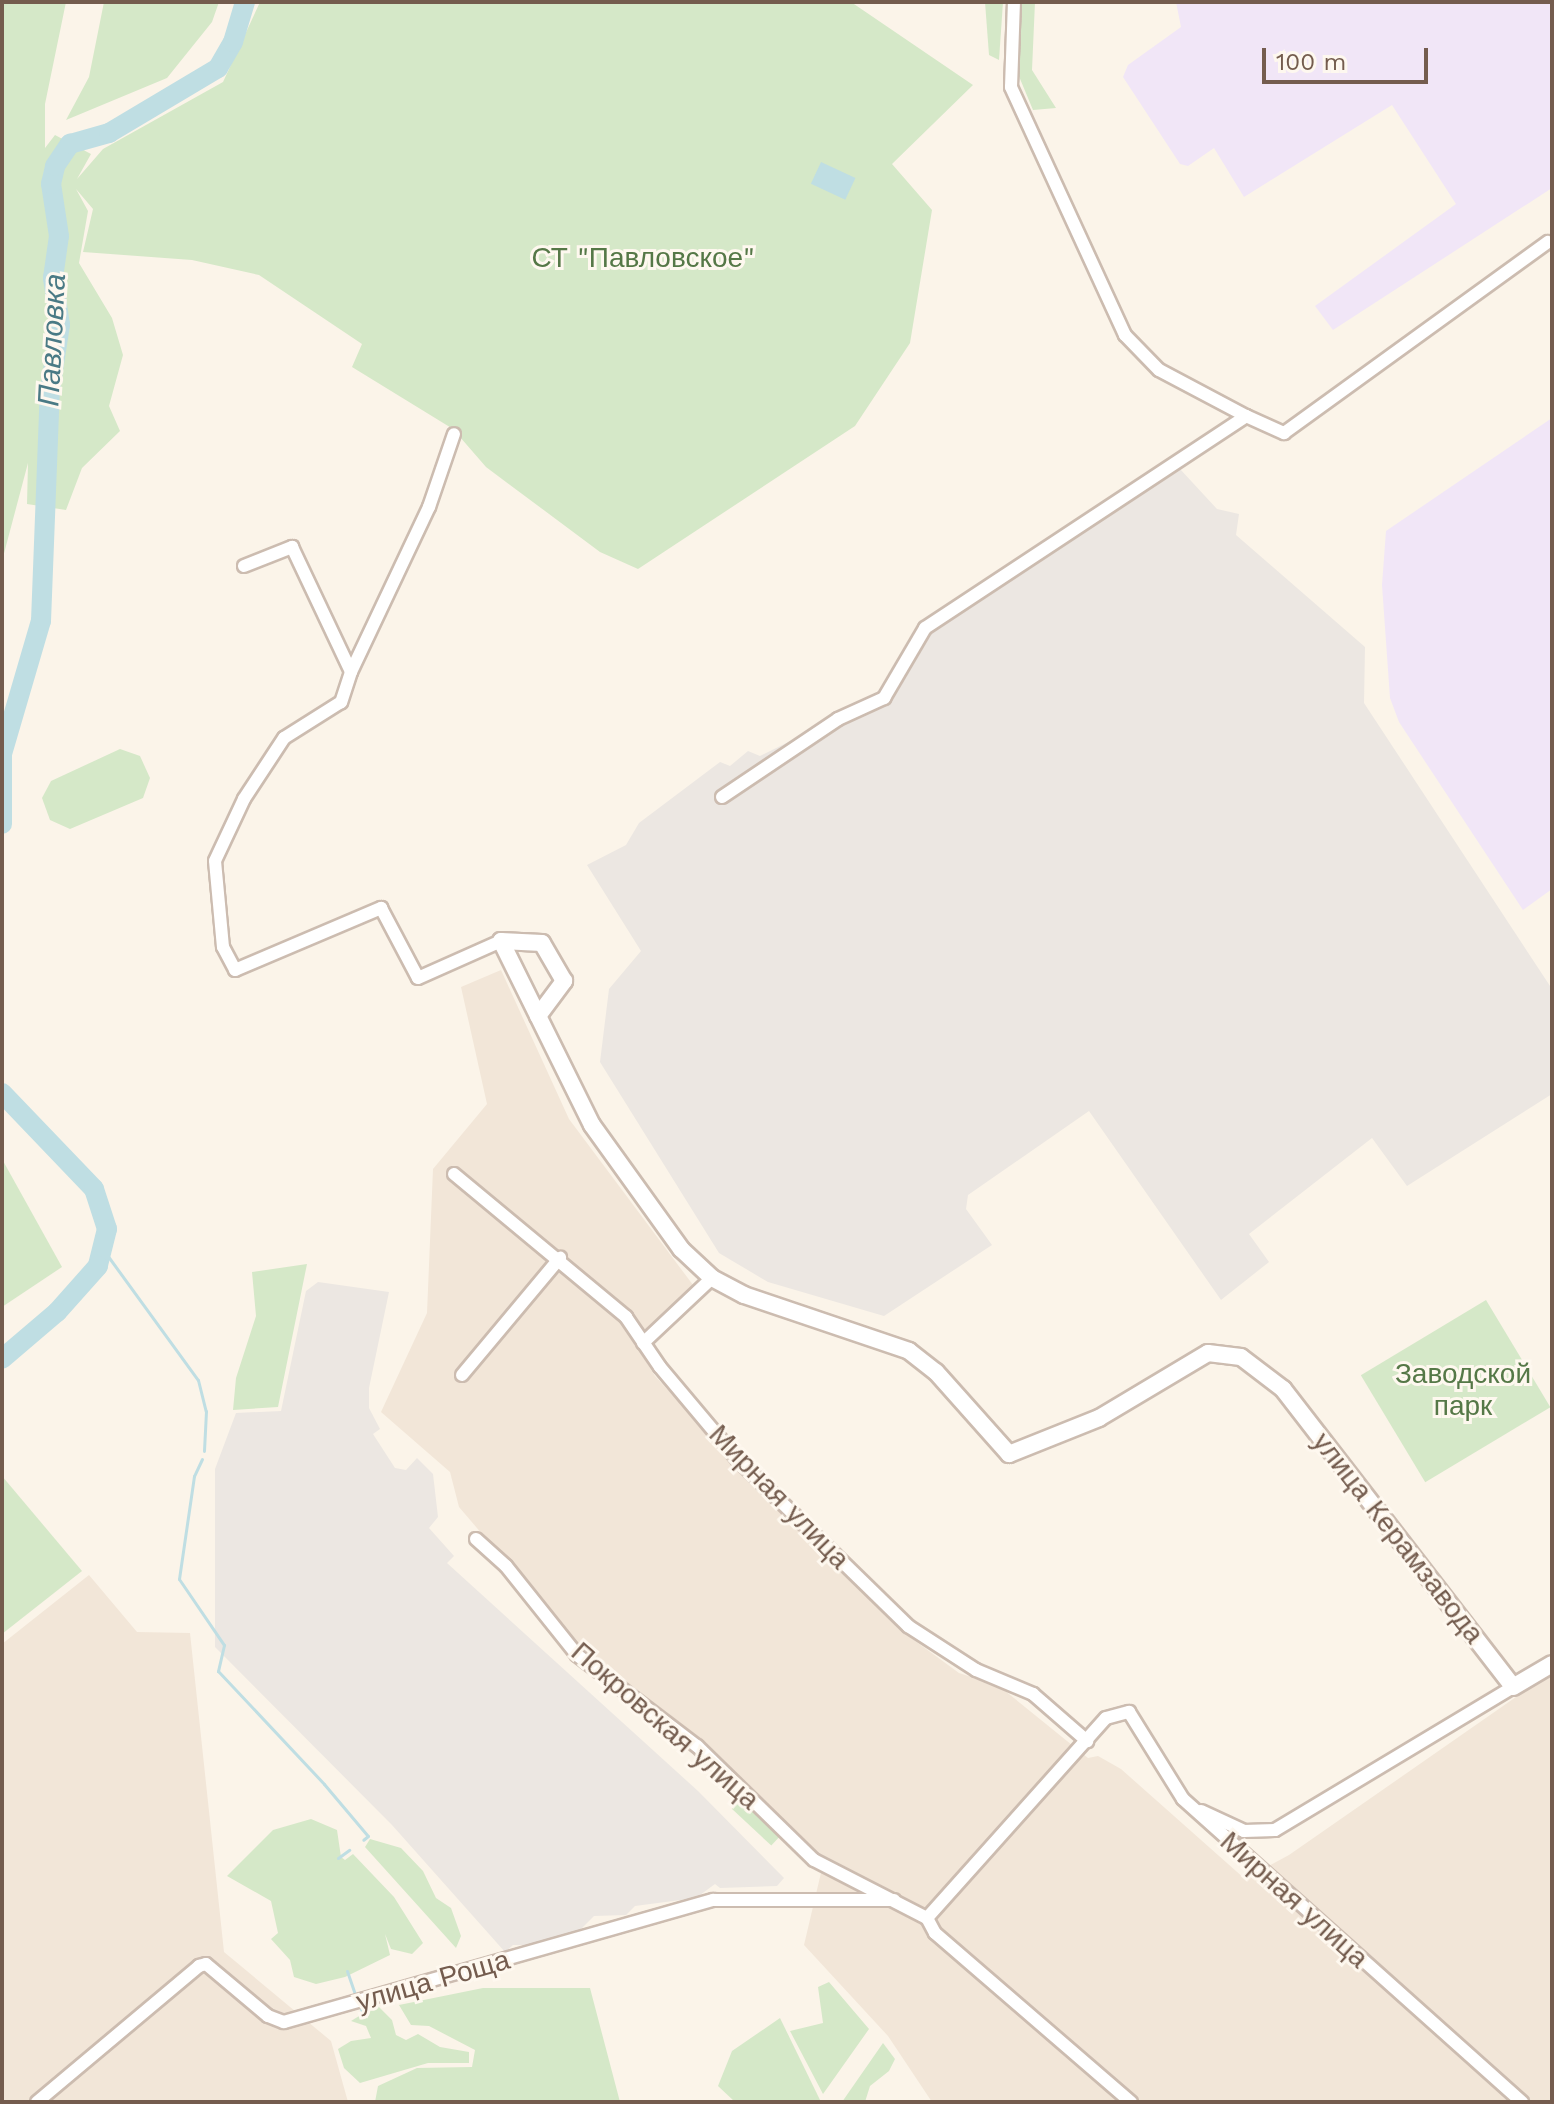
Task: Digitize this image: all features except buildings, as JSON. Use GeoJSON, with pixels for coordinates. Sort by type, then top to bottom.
{"type":"FeatureCollection","features":[{"type":"Feature","properties":{"kind":"street"},"geometry":{"type":"LineString","coordinates":[[1014,2],[1011,87],[1125,335],[1159,370],[1246,416],[1284,433],[1548,242]]}},
{"type":"Feature","properties":{"kind":"street"},"geometry":{"type":"LineString","coordinates":[[722,797],[838,719],[884,698],[925,628],[1246,416]]}},
{"type":"Feature","properties":{"kind":"street"},"geometry":{"type":"LineString","coordinates":[[454,434],[429,507],[351,672],[341,702],[284,738],[244,799],[215,861],[223,947],[235,970],[381,908],[418,978],[501,941],[542,943],[564,981],[538,1016]]}},
{"type":"Feature","properties":{"kind":"street"},"geometry":{"type":"LineString","coordinates":[[244,566],[292,547],[351,672]]}},
{"type":"Feature","properties":{"kind":"street"},"geometry":{"type":"LineString","coordinates":[[501,941],[592,1125],[681,1249],[712,1278],[643,1343]]}},
{"type":"Feature","properties":{"kind":"street","name":"Мирная улица"},"geometry":{"type":"LineString","coordinates":[[454,1174],[560,1258],[626,1317],[643,1343],[738,1460],[908,1626],[976,1670],[1033,1694],[1087,1741]]}},
{"type":"Feature","properties":{"kind":"street"},"geometry":{"type":"LineString","coordinates":[[462,1375],[560,1258]]}},
{"type":"Feature","properties":{"kind":"street","name":"улица Керамзавода"},"geometry":{"type":"LineString","coordinates":[[712,1278],[744,1295],[909,1351],[936,1372],[1009,1454],[1099,1418],[1208,1353],[1241,1357],[1283,1389],[1513,1687]]}},
{"type":"Feature","properties":{"kind":"street","name":"Покровская улица"},"geometry":{"type":"LineString","coordinates":[[476,1539],[506,1566],[577,1655],[697,1746],[814,1860],[927,1918],[935,1933],[1131,2102]]}},
{"type":"Feature","properties":{"kind":"street"},"geometry":{"type":"LineString","coordinates":[[1190,1805],[1244,1831],[1275,1830],[1552,1664]]}},
{"type":"Feature","properties":{"kind":"street","name":"Мирная улица"},"geometry":{"type":"LineString","coordinates":[[927,1918],[1106,1718],[1129,1712],[1190,1805],[1522,2102]]}},
{"type":"Feature","properties":{"kind":"street","name":"улица Роща"},"geometry":{"type":"LineString","coordinates":[[37,2102],[199,1966],[206,1964],[268,2016],[284,2022],[713,1900],[894,1900]]}},
{"type":"Feature","properties":{"kind":"shaded area"},"geometry":{"type":"Polygon","coordinates":[[[1176,2],[1552,2],[1552,188],[1333,330],[1315,306],[1456,204],[1392,105],[1244,197],[1214,148],[1188,166],[1180,164],[1123,77],[1128,65],[1181,27],[1176,2]]]}},
{"type":"Feature","properties":{"kind":"shaded area"},"geometry":{"type":"Polygon","coordinates":[[[1552,418],[1552,889],[1523,910],[1399,722],[1390,698],[1382,585],[1386,531],[1552,418]]]}},
{"type":"Feature","properties":{"kind":"shaded area"},"geometry":{"type":"Polygon","coordinates":[[[1180,469],[1217,509],[1239,514],[1236,535],[1365,647],[1364,703],[1552,989],[1552,1094],[1407,1186],[1372,1138],[1249,1234],[1269,1262],[1221,1300],[1089,1111],[968,1195],[966,1209],[992,1245],[884,1316],[768,1282],[719,1253],[600,1062],[609,989],[641,951],[587,865],[626,845],[639,823],[720,762],[730,766],[748,751],[760,756],[896,689],[932,630],[1180,469]]]}},
{"type":"Feature","properties":{"kind":"shaded area"},"geometry":{"type":"Polygon","coordinates":[[[501,970],[569,1119],[693,1285],[634,1342],[655,1376],[764,1495],[903,1632],[959,1673],[999,1686],[1088,1758],[1098,1756],[1121,1769],[1245,1879],[1289,1855],[1552,1672],[1552,2102],[932,2102],[888,2036],[804,1945],[824,1860],[700,1741],[583,1652],[459,1507],[450,1472],[381,1412],[427,1313],[433,1169],[487,1104],[461,987],[501,970]]]}},
{"type":"Feature","properties":{"kind":"shaded area"},"geometry":{"type":"Polygon","coordinates":[[[318,1282],[389,1292],[369,1388],[369,1408],[380,1429],[373,1434],[395,1468],[406,1470],[417,1458],[433,1474],[438,1517],[429,1528],[454,1556],[447,1563],[698,1791],[784,1878],[777,1886],[720,1888],[715,1884],[696,1898],[635,1906],[626,1915],[594,1916],[579,1931],[538,1945],[513,1945],[505,1952],[392,1825],[215,1647],[215,1469],[236,1413],[281,1411],[306,1291],[318,1282]]]}},
{"type":"Feature","properties":{"kind":"shaded area"},"geometry":{"type":"Polygon","coordinates":[[[89,1575],[137,1632],[190,1633],[224,1952],[331,2041],[348,2102],[2,2102],[2,1644],[89,1575]]]}},
{"type":"Feature","properties":{"kind":"green space","name":"СТ \"Павловское\""},"geometry":{"type":"Polygon","coordinates":[[[2,2],[66,2],[45,104],[45,148],[55,135],[91,154],[77,179],[103,149],[223,82],[260,2],[851,2],[973,85],[892,164],[932,210],[910,343],[855,426],[638,569],[600,552],[486,467],[453,429],[352,367],[362,344],[259,275],[192,260],[83,252],[93,209],[76,189],[88,211],[79,263],[112,318],[123,355],[109,406],[120,431],[82,468],[66,510],[27,504],[28,463],[2,561],[2,2]]]}},
{"type":"Feature","properties":{"kind":"green space"},"geometry":{"type":"Polygon","coordinates":[[[104,2],[219,2],[212,22],[167,78],[66,120],[89,77],[104,2]]]}},
{"type":"Feature","properties":{"kind":"green space"},"geometry":{"type":"Polygon","coordinates":[[[985,2],[1003,2],[999,60],[989,55],[985,2]]]}},
{"type":"Feature","properties":{"kind":"green space"},"geometry":{"type":"Polygon","coordinates":[[[1020,2],[1035,2],[1032,70],[1056,108],[1033,110],[1018,74],[1020,2]]]}},
{"type":"Feature","properties":{"kind":"green space"},"geometry":{"type":"Polygon","coordinates":[[[120,749],[140,756],[150,778],[143,798],[70,829],[50,820],[42,798],[51,781],[120,749]]]}},
{"type":"Feature","properties":{"kind":"green space"},"geometry":{"type":"Polygon","coordinates":[[[2,1159],[62,1267],[2,1307],[2,1159]]]}},
{"type":"Feature","properties":{"kind":"green space"},"geometry":{"type":"Polygon","coordinates":[[[307,1264],[278,1407],[233,1410],[236,1378],[256,1316],[252,1272],[307,1264]]]}},
{"type":"Feature","properties":{"kind":"green space","name":"Заводской парк"},"geometry":{"type":"Polygon","coordinates":[[[1486,1300],[1550,1407],[1425,1482],[1361,1375],[1486,1300]]]}},
{"type":"Feature","properties":{"kind":"green space"},"geometry":{"type":"Polygon","coordinates":[[[2,1476],[82,1571],[2,1634],[2,1476]]]}},
{"type":"Feature","properties":{"kind":"green space"},"geometry":{"type":"Polygon","coordinates":[[[740,1800],[779,1837],[771,1846],[732,1809],[740,1800]]]}},
{"type":"Feature","properties":{"kind":"green space"},"geometry":{"type":"Polygon","coordinates":[[[311,1819],[337,1830],[341,1857],[345,1860],[353,1854],[394,1897],[423,1943],[412,1954],[391,1949],[385,1934],[390,1955],[345,1977],[316,1984],[294,1977],[290,1960],[271,1939],[278,1933],[271,1901],[227,1876],[273,1830],[311,1819]]]}},
{"type":"Feature","properties":{"kind":"green space"},"geometry":{"type":"Polygon","coordinates":[[[370,1839],[401,1848],[423,1871],[436,1898],[451,1908],[461,1936],[456,1948],[365,1847],[370,1839]]]}},
{"type":"Feature","properties":{"kind":"green space"},"geometry":{"type":"Polygon","coordinates":[[[829,1982],[869,2029],[823,2094],[790,2031],[823,2023],[818,1987],[829,1982]]]}},
{"type":"Feature","properties":{"kind":"green space"},"geometry":{"type":"Polygon","coordinates":[[[483,1988],[590,1988],[620,2102],[375,2102],[378,2086],[417,2068],[472,2067],[475,2050],[429,2026],[411,2025],[399,2005],[483,1988]]]}},
{"type":"Feature","properties":{"kind":"green space"},"geometry":{"type":"Polygon","coordinates":[[[377,2005],[392,2020],[396,2035],[406,2040],[418,2034],[440,2047],[469,2052],[469,2063],[428,2063],[360,2083],[344,2068],[338,2049],[351,2041],[371,2038],[366,2026],[351,2021],[377,2005]]]}},
{"type":"Feature","properties":{"kind":"green space"},"geometry":{"type":"Polygon","coordinates":[[[780,2018],[821,2102],[735,2102],[718,2086],[732,2051],[780,2018]]]}},
{"type":"Feature","properties":{"kind":"green space"},"geometry":{"type":"Polygon","coordinates":[[[883,2043],[895,2059],[889,2071],[870,2086],[865,2102],[842,2102],[883,2043]]]}},
{"type":"Feature","properties":{"kind":"water"},"geometry":{"type":"Polygon","coordinates":[[[821,162],[855,178],[845,200],[811,184],[821,162]]]}},
{"type":"Feature","properties":{"kind":"waterway","name":"Павловка"},"geometry":{"type":"LineString","coordinates":[[2,824],[2,754],[41,621],[50,390],[60,325],[53,278],[59,236],[51,184],[55,166],[70,144],[109,133],[218,68],[233,42],[245,2]]}},
{"type":"Feature","properties":{"kind":"waterway","name":"Павловка"},"geometry":{"type":"LineString","coordinates":[[2,1093],[94,1189],[107,1229],[98,1266],[57,1312],[2,1359]]}},
{"type":"Feature","properties":{"kind":"waterway"},"geometry":{"type":"LineString","coordinates":[[102,1248],[198,1380],[206,1411],[204,1451]]}},
{"type":"Feature","properties":{"kind":"waterway"},"geometry":{"type":"LineString","coordinates":[[202,1459],[194,1476],[179,1579],[224,1645],[218,1671],[324,1784],[368,1836],[363,1840]]}},
{"type":"Feature","properties":{"kind":"waterway"},"geometry":{"type":"LineString","coordinates":[[338,1858],[349,1850]]}},
{"type":"Feature","properties":{"kind":"waterway"},"geometry":{"type":"LineString","coordinates":[[347,1971],[355,1994]]}},
{"type":"Feature","properties":{"kind":"waterway"},"geometry":{"type":"LineString","coordinates":[[360,2007],[363,2013]]}}]}
